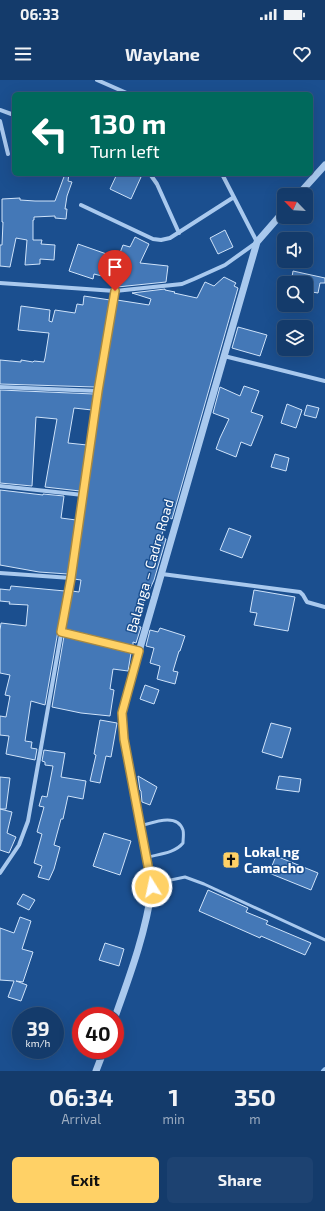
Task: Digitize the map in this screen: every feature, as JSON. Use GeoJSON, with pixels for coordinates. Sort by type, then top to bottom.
{"type":"FeatureCollection","features":[{"type":"Feature","properties":{"kind":"street"},"geometry":{"type":"LineString","coordinates":[[97,80],[124,92]]}},
{"type":"Feature","properties":{"kind":"street"},"geometry":{"type":"LineString","coordinates":[[0,110],[12,115]]}},
{"type":"Feature","properties":{"kind":"street"},"geometry":{"type":"LineString","coordinates":[[0,121],[8,154]]}},
{"type":"Feature","properties":{"kind":"street"},"geometry":{"type":"LineString","coordinates":[[304,188],[325,165]]}},
{"type":"Feature","properties":{"kind":"street"},"geometry":{"type":"LineString","coordinates":[[151,176],[157,184],[179,233]]}},
{"type":"Feature","properties":{"kind":"street"},"geometry":{"type":"LineString","coordinates":[[223,176],[257,242]]}},
{"type":"Feature","properties":{"kind":"street"},"geometry":{"type":"LineString","coordinates":[[81,205],[153,239],[161,240],[170,238],[179,233],[234,197]]}},
{"type":"Feature","properties":{"kind":"street"},"geometry":{"type":"LineString","coordinates":[[0,283],[115,291],[182,284],[225,265],[257,242],[277,219]]}},
{"type":"Feature","properties":{"kind":"street","name":"Balanga – Cadre Road"},"geometry":{"type":"LineString","coordinates":[[118,1007],[140,943],[152,887],[124,739],[122,713],[257,242]]}},
{"type":"Feature","properties":{"kind":"street"},"geometry":{"type":"LineString","coordinates":[[0,873],[19,845],[28,821],[71,578],[98,391],[115,291]]}},
{"type":"Feature","properties":{"kind":"street"},"geometry":{"type":"LineString","coordinates":[[224,356],[325,381]]}},
{"type":"Feature","properties":{"kind":"street"},"geometry":{"type":"LineString","coordinates":[[0,387],[98,391]]}},
{"type":"Feature","properties":{"kind":"street"},"geometry":{"type":"LineString","coordinates":[[0,486],[83,495]]}},
{"type":"Feature","properties":{"kind":"street"},"geometry":{"type":"LineString","coordinates":[[0,573],[71,578]]}},
{"type":"Feature","properties":{"kind":"street"},"geometry":{"type":"LineString","coordinates":[[162,574],[300,592],[307,602],[325,607]]}},
{"type":"Feature","properties":{"kind":"street"},"geometry":{"type":"LineString","coordinates":[[61,632],[139,651]]}},
{"type":"Feature","properties":{"kind":"street"},"geometry":{"type":"LineString","coordinates":[[96,1071],[101,1059]]}},
{"type":"Feature","properties":{"kind":"lane"},"geometry":{"type":"LineString","coordinates":[[140,826],[162,820],[174,820],[181,825],[183,832],[183,843],[179,847],[146,858]]}},
{"type":"Feature","properties":{"kind":"lane"},"geometry":{"type":"LineString","coordinates":[[152,887],[166,881],[184,877],[204,884],[325,940]]}},
{"type":"Feature","properties":{"kind":"building"},"geometry":{"type":"Polygon","coordinates":[[[64,176],[69,176],[68,181],[72,182],[67,196],[65,209],[67,209],[66,219],[55,218],[55,216],[34,217],[33,220],[33,240],[42,240],[41,244],[55,245],[54,260],[40,259],[40,264],[25,265],[27,240],[16,238],[10,267],[0,266],[0,245],[2,245],[3,222],[2,199],[20,198],[20,200],[55,201],[64,176]]]}},
{"type":"Feature","properties":{"kind":"building"},"geometry":{"type":"Polygon","coordinates":[[[116,176],[141,177],[131,199],[110,189],[116,176]]]}},
{"type":"Feature","properties":{"kind":"building"},"geometry":{"type":"Polygon","coordinates":[[[225,230],[233,247],[218,254],[210,238],[225,230]]]}},
{"type":"Feature","properties":{"kind":"building"},"geometry":{"type":"Polygon","coordinates":[[[135,237],[149,244],[140,263],[168,266],[166,282],[117,287],[118,280],[94,274],[93,279],[69,271],[78,244],[118,258],[123,245],[130,247],[135,237]]]}},
{"type":"Feature","properties":{"kind":"building"},"geometry":{"type":"Polygon","coordinates":[[[293,271],[325,278],[325,283],[320,283],[318,293],[313,292],[313,276],[292,276],[293,271]]]}},
{"type":"Feature","properties":{"kind":"building"},"geometry":{"type":"Polygon","coordinates":[[[224,277],[236,283],[234,286],[238,288],[172,519],[168,517],[161,537],[166,539],[154,580],[142,606],[141,605],[134,626],[141,627],[136,643],[133,642],[133,646],[65,629],[72,591],[79,592],[81,580],[74,579],[101,392],[117,300],[149,305],[151,299],[132,293],[165,289],[175,292],[174,293],[197,298],[205,282],[214,286],[224,277]]]}},
{"type":"Feature","properties":{"kind":"building"},"geometry":{"type":"Polygon","coordinates":[[[84,296],[110,300],[95,387],[0,384],[0,360],[44,362],[49,333],[18,330],[21,306],[50,310],[49,321],[52,322],[55,310],[75,313],[77,304],[83,305],[84,296]]]}},
{"type":"Feature","properties":{"kind":"building"},"geometry":{"type":"Polygon","coordinates":[[[238,327],[267,335],[260,356],[232,348],[238,327]]]}},
{"type":"Feature","properties":{"kind":"building"},"geometry":{"type":"Polygon","coordinates":[[[244,386],[259,391],[251,412],[263,416],[251,446],[241,442],[236,457],[216,449],[229,419],[213,413],[220,387],[240,396],[244,386]]]}},
{"type":"Feature","properties":{"kind":"building"},"geometry":{"type":"Polygon","coordinates":[[[0,390],[94,394],[92,410],[74,408],[68,443],[87,445],[80,491],[45,487],[57,419],[36,417],[32,486],[0,483],[0,390]]]}},
{"type":"Feature","properties":{"kind":"building"},"geometry":{"type":"Polygon","coordinates":[[[287,404],[302,410],[296,428],[281,423],[287,404]]]}},
{"type":"Feature","properties":{"kind":"building"},"geometry":{"type":"Polygon","coordinates":[[[307,405],[319,408],[316,418],[304,415],[307,405]]]}},
{"type":"Feature","properties":{"kind":"building"},"geometry":{"type":"Polygon","coordinates":[[[275,454],[289,458],[286,471],[271,467],[275,454]]]}},
{"type":"Feature","properties":{"kind":"building"},"geometry":{"type":"Polygon","coordinates":[[[0,490],[64,496],[61,518],[76,520],[68,574],[39,572],[0,565],[0,490]]]}},
{"type":"Feature","properties":{"kind":"building"},"geometry":{"type":"Polygon","coordinates":[[[229,528],[251,536],[242,558],[220,550],[229,528]]]}},
{"type":"Feature","properties":{"kind":"building"},"geometry":{"type":"Polygon","coordinates":[[[11,586],[65,591],[45,705],[31,701],[25,741],[32,742],[31,748],[37,749],[35,760],[6,754],[9,736],[0,735],[0,716],[6,717],[10,696],[5,695],[10,675],[0,673],[1,623],[26,626],[28,605],[9,604],[10,602],[0,601],[0,589],[10,590],[11,586]]]}},
{"type":"Feature","properties":{"kind":"building"},"geometry":{"type":"Polygon","coordinates":[[[254,590],[295,597],[288,631],[254,625],[257,613],[250,612],[254,590]]]}},
{"type":"Feature","properties":{"kind":"building"},"geometry":{"type":"Polygon","coordinates":[[[160,628],[185,636],[173,671],[178,672],[175,684],[157,679],[160,666],[150,663],[154,648],[146,646],[150,630],[158,632],[160,628]]]}},
{"type":"Feature","properties":{"kind":"building"},"geometry":{"type":"Polygon","coordinates":[[[64,636],[131,653],[128,671],[113,669],[110,689],[114,690],[110,716],[81,713],[52,707],[64,636]]]}},
{"type":"Feature","properties":{"kind":"building"},"geometry":{"type":"Polygon","coordinates":[[[145,685],[159,690],[154,704],[140,699],[145,685]]]}},
{"type":"Feature","properties":{"kind":"building"},"geometry":{"type":"Polygon","coordinates":[[[100,720],[117,723],[111,757],[106,756],[100,783],[90,781],[96,755],[94,754],[100,720]]]}},
{"type":"Feature","properties":{"kind":"building"},"geometry":{"type":"Polygon","coordinates":[[[271,723],[291,728],[282,758],[262,752],[271,723]]]}},
{"type":"Feature","properties":{"kind":"building"},"geometry":{"type":"Polygon","coordinates":[[[44,750],[65,753],[61,777],[86,781],[83,799],[68,796],[63,819],[61,819],[54,845],[60,847],[54,869],[49,880],[38,877],[42,866],[34,863],[42,834],[37,832],[44,807],[39,806],[42,796],[47,797],[53,766],[45,765],[45,762],[42,761],[44,750]]]}},
{"type":"Feature","properties":{"kind":"building"},"geometry":{"type":"Polygon","coordinates":[[[138,776],[157,787],[150,805],[142,802],[138,776]]]}},
{"type":"Feature","properties":{"kind":"building"},"geometry":{"type":"Polygon","coordinates":[[[279,776],[301,779],[299,792],[276,789],[279,776]]]}},
{"type":"Feature","properties":{"kind":"building"},"geometry":{"type":"Polygon","coordinates":[[[0,777],[10,778],[6,809],[0,809],[0,777]]]}},
{"type":"Feature","properties":{"kind":"building"},"geometry":{"type":"Polygon","coordinates":[[[0,809],[12,812],[7,833],[16,837],[9,853],[0,850],[0,809]]]}},
{"type":"Feature","properties":{"kind":"building"},"geometry":{"type":"Polygon","coordinates":[[[104,833],[131,841],[120,875],[93,866],[104,833]]]}},
{"type":"Feature","properties":{"kind":"building"},"geometry":{"type":"Polygon","coordinates":[[[276,856],[318,873],[311,890],[269,873],[276,856]]]}},
{"type":"Feature","properties":{"kind":"building"},"geometry":{"type":"Polygon","coordinates":[[[208,890],[248,908],[246,912],[268,921],[266,924],[311,943],[305,955],[261,936],[260,938],[199,911],[208,890]]]}},
{"type":"Feature","properties":{"kind":"building"},"geometry":{"type":"Polygon","coordinates":[[[23,894],[35,900],[29,910],[17,904],[23,894]]]}},
{"type":"Feature","properties":{"kind":"building"},"geometry":{"type":"Polygon","coordinates":[[[20,917],[31,921],[22,949],[33,952],[23,982],[16,981],[27,985],[21,1001],[8,997],[14,981],[0,980],[0,928],[14,933],[20,917]]]}},
{"type":"Feature","properties":{"kind":"building"},"geometry":{"type":"Polygon","coordinates":[[[105,943],[124,949],[119,966],[99,960],[105,943]]]}},
{"type":"Feature","properties":{"kind":"place","name":"Lokal ng Camacho"},"geometry":{"type":"Point","coordinates":[231,860]}},
{"type":"Feature","properties":{"kind":"route"},"geometry":{"type":"LineString","coordinates":[[115,291],[98,391],[71,578],[61,632],[139,651],[122,713],[124,739],[152,887]]}}]}
